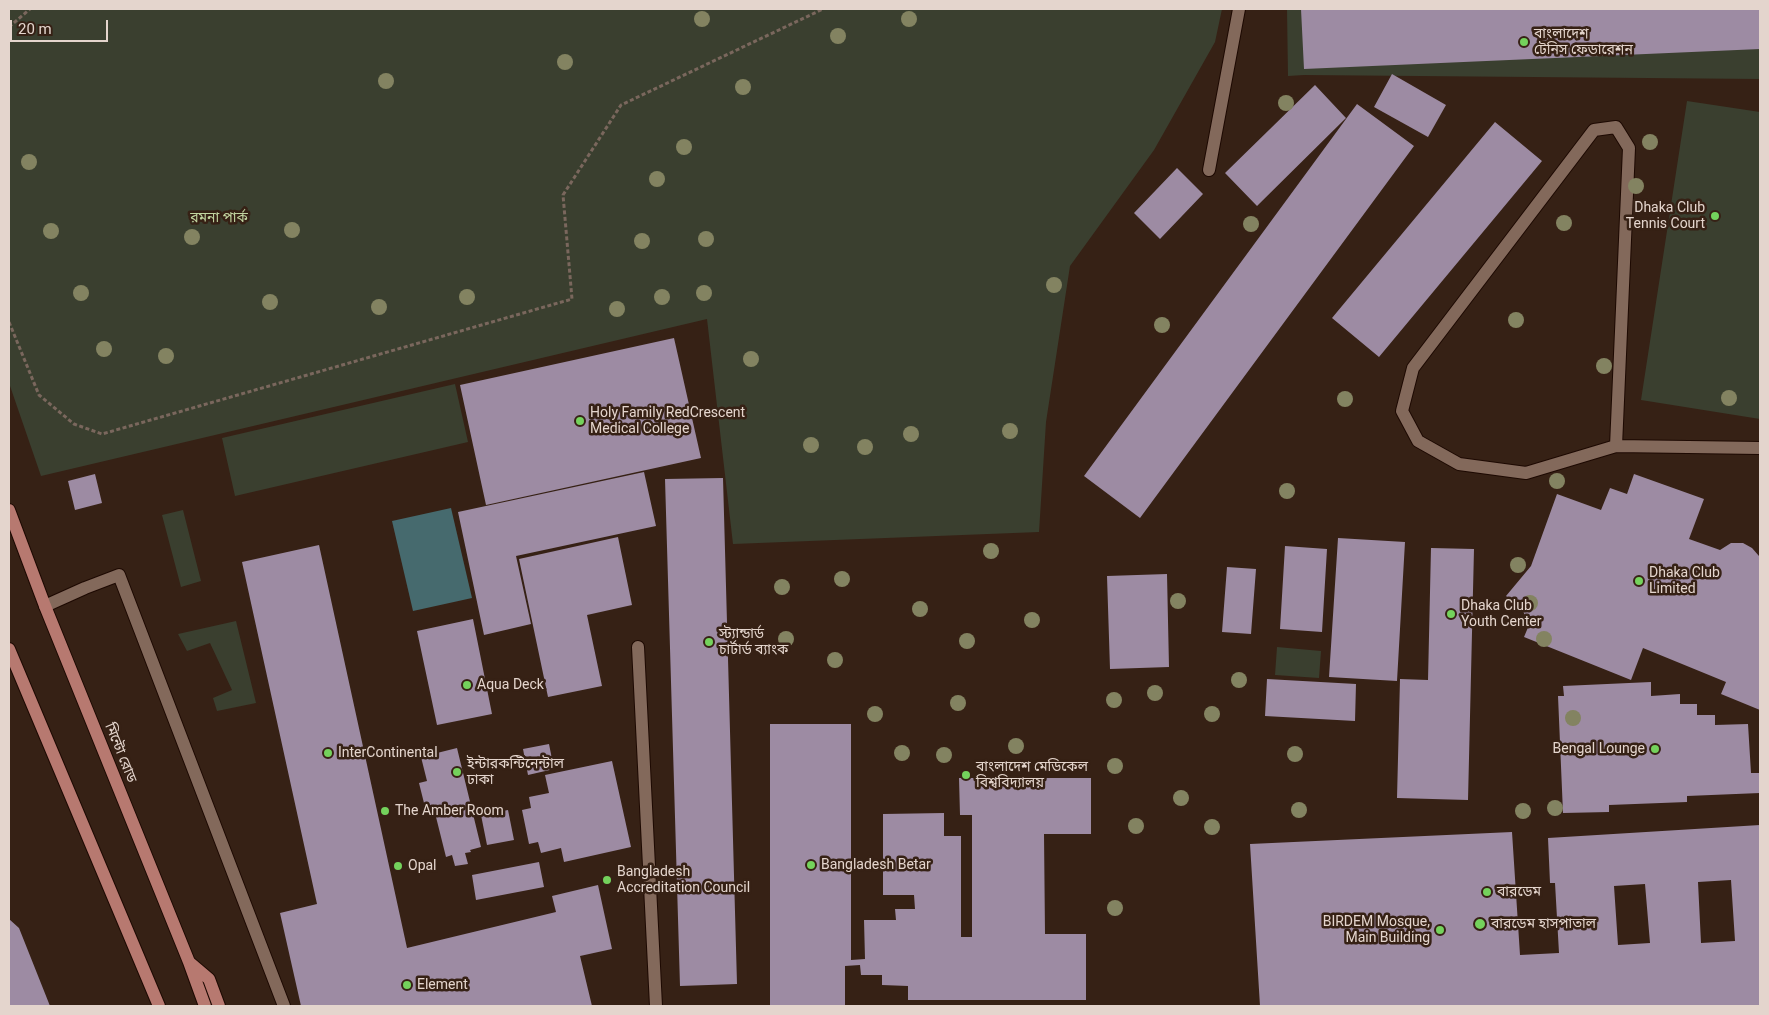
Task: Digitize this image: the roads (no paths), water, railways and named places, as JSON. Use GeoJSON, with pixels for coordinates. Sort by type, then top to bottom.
{"type":"FeatureCollection","features":[{"type":"Feature","properties":{"kind":"main road","name":"মিন্টো রোড"},"geometry":{"type":"LineString","coordinates":[[9,510],[45,606],[205,1006]]}},
{"type":"Feature","properties":{"kind":"main road"},"geometry":{"type":"LineString","coordinates":[[9,650],[159,1006]]}},
{"type":"Feature","properties":{"kind":"main road"},"geometry":{"type":"LineString","coordinates":[[188,962],[209,979],[219,1006]]}},
{"type":"Feature","properties":{"kind":"main road"},"geometry":{"type":"LineString","coordinates":[[148,978],[151,1006]]}},
{"type":"Feature","properties":{"kind":"lane"},"geometry":{"type":"LineString","coordinates":[[1208,170],[1239,9]]}},
{"type":"Feature","properties":{"kind":"lane"},"geometry":{"type":"LineString","coordinates":[[1616,446],[1629,148],[1616,127],[1594,130],[1419,360],[1413,368],[1402,411],[1418,442],[1459,464],[1526,473],[1616,446],[1760,448]]}},
{"type":"Feature","properties":{"kind":"lane"},"geometry":{"type":"LineString","coordinates":[[45,606],[84,588],[119,575],[284,1006]]}},
{"type":"Feature","properties":{"kind":"lane"},"geometry":{"type":"LineString","coordinates":[[638,647],[656,1006]]}},
{"type":"Feature","properties":{"kind":"water"},"geometry":{"type":"Polygon","coordinates":[[[451,508],[472,598],[413,611],[392,521],[451,508]]]}},
{"type":"Feature","properties":{"kind":"place","name":"বাংলাদেশ টেনিস ফেডারেশন"},"geometry":{"type":"Point","coordinates":[1524,42]}},
{"type":"Feature","properties":{"kind":"place","name":"Dhaka Club Tennis Court"},"geometry":{"type":"Point","coordinates":[1715,216]}},
{"type":"Feature","properties":{"kind":"place","name":"Holy Family RedCrescent Medical College"},"geometry":{"type":"Point","coordinates":[580,421]}},
{"type":"Feature","properties":{"kind":"place","name":"Dhaka Club Limited"},"geometry":{"type":"Point","coordinates":[1639,581]}},
{"type":"Feature","properties":{"kind":"place","name":"Dhaka Club Youth Center"},"geometry":{"type":"Point","coordinates":[1451,614]}},
{"type":"Feature","properties":{"kind":"place","name":"স্ট্যান্ডার্ড চার্টার্ড ব্যাংক"},"geometry":{"type":"Point","coordinates":[709,642]}},
{"type":"Feature","properties":{"kind":"place","name":"Aqua Deck"},"geometry":{"type":"Point","coordinates":[467,685]}},
{"type":"Feature","properties":{"kind":"place","name":"Bengal Lounge"},"geometry":{"type":"Point","coordinates":[1655,749]}},
{"type":"Feature","properties":{"kind":"place","name":"InterContinental"},"geometry":{"type":"Point","coordinates":[328,753]}},
{"type":"Feature","properties":{"kind":"place","name":"ইন্টারকন্টিনেন্টাল ঢাকা"},"geometry":{"type":"Point","coordinates":[457,772]}},
{"type":"Feature","properties":{"kind":"place","name":"বাংলাদেশ মেডিকেল বিশ্ববিদ্যালয়"},"geometry":{"type":"Point","coordinates":[966,775]}},
{"type":"Feature","properties":{"kind":"place","name":"The Amber Room"},"geometry":{"type":"Point","coordinates":[385,811]}},
{"type":"Feature","properties":{"kind":"place","name":"Bangladesh Betar"},"geometry":{"type":"Point","coordinates":[811,865]}},
{"type":"Feature","properties":{"kind":"place","name":"Opal"},"geometry":{"type":"Point","coordinates":[398,866]}},
{"type":"Feature","properties":{"kind":"place","name":"Bangladesh Accreditation Council"},"geometry":{"type":"Point","coordinates":[607,880]}},
{"type":"Feature","properties":{"kind":"place","name":"বারডেম"},"geometry":{"type":"Point","coordinates":[1487,892]}},
{"type":"Feature","properties":{"kind":"place","name":"বারডেম হাসপাতাল"},"geometry":{"type":"Point","coordinates":[1480,924]}},
{"type":"Feature","properties":{"kind":"place","name":"BIRDEM Mosque, Main Building"},"geometry":{"type":"Point","coordinates":[1440,930]}},
{"type":"Feature","properties":{"kind":"place","name":"Element"},"geometry":{"type":"Point","coordinates":[407,985]}},
{"type":"Feature","properties":{"kind":"park label","name":"রমনা পার্ক"},"geometry":{"type":"Point","coordinates":[219,218]}}]}
